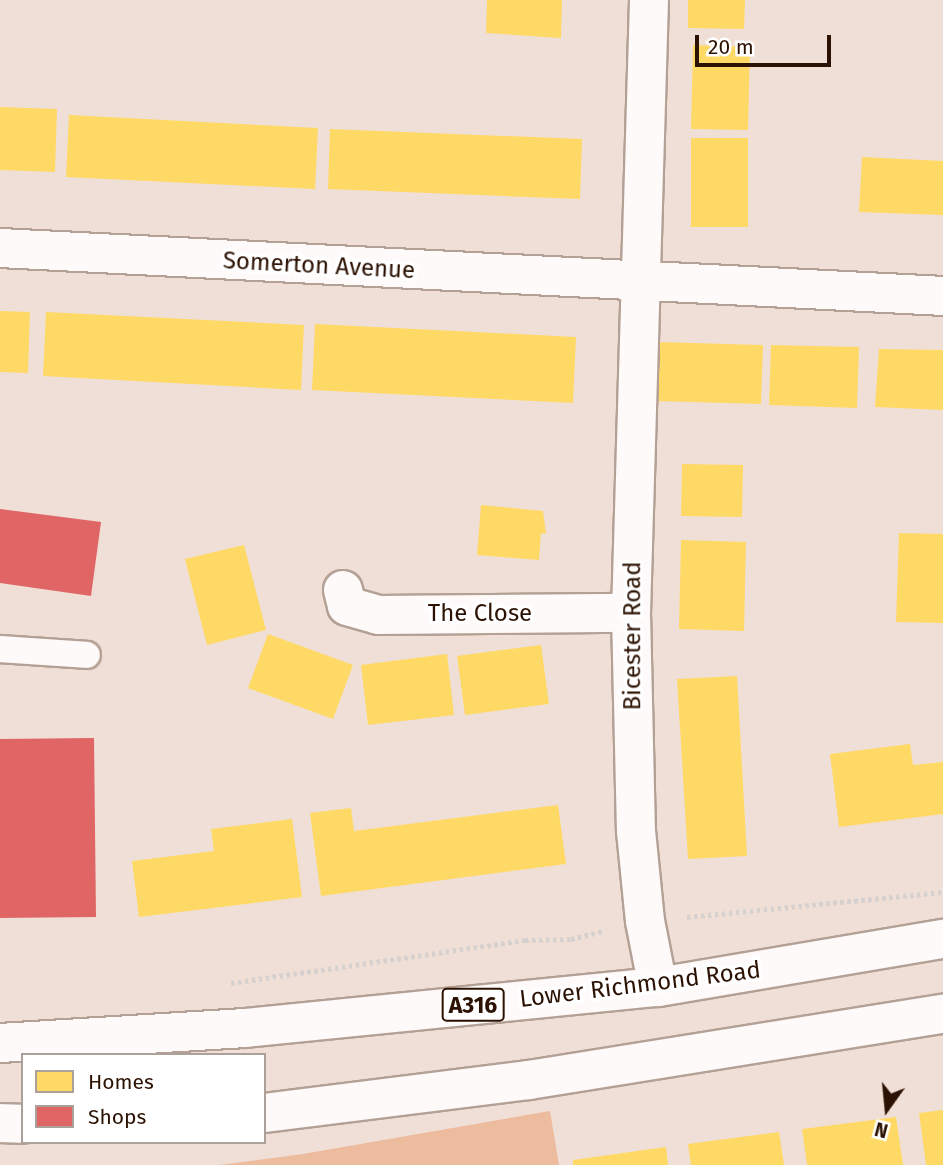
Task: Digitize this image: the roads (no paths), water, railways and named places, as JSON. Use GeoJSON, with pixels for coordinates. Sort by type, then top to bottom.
{"type":"FeatureCollection","features":[{"type":"Feature","properties":{"kind":"main road","name":"Bicester Road"},"geometry":{"type":"LineString","coordinates":[[649,0],[638,284],[631,613],[636,831],[645,921],[657,987]]}},
{"type":"Feature","properties":{"kind":"main road","name":"Somerton Avenue"},"geometry":{"type":"LineString","coordinates":[[0,248],[638,284]]}},
{"type":"Feature","properties":{"kind":"main road"},"geometry":{"type":"LineString","coordinates":[[638,284],[943,296]]}},
{"type":"Feature","properties":{"kind":"main road","name":"The Close"},"geometry":{"type":"LineString","coordinates":[[343,590],[347,606],[378,615],[631,613]]}},
{"type":"Feature","properties":{"kind":"main road","name":"Lower Richmond Road"},"geometry":{"type":"LineString","coordinates":[[0,1043],[245,1028],[657,987],[943,939]]}},
{"type":"Feature","properties":{"kind":"main road"},"geometry":{"type":"LineString","coordinates":[[266,1113],[529,1080],[943,1014]]}},
{"type":"Feature","properties":{"kind":"main road"},"geometry":{"type":"LineString","coordinates":[[0,1123],[21,1124]]}},
{"type":"Feature","properties":{"kind":"lane"},"geometry":{"type":"LineString","coordinates":[[0,649],[87,655]]}}]}
